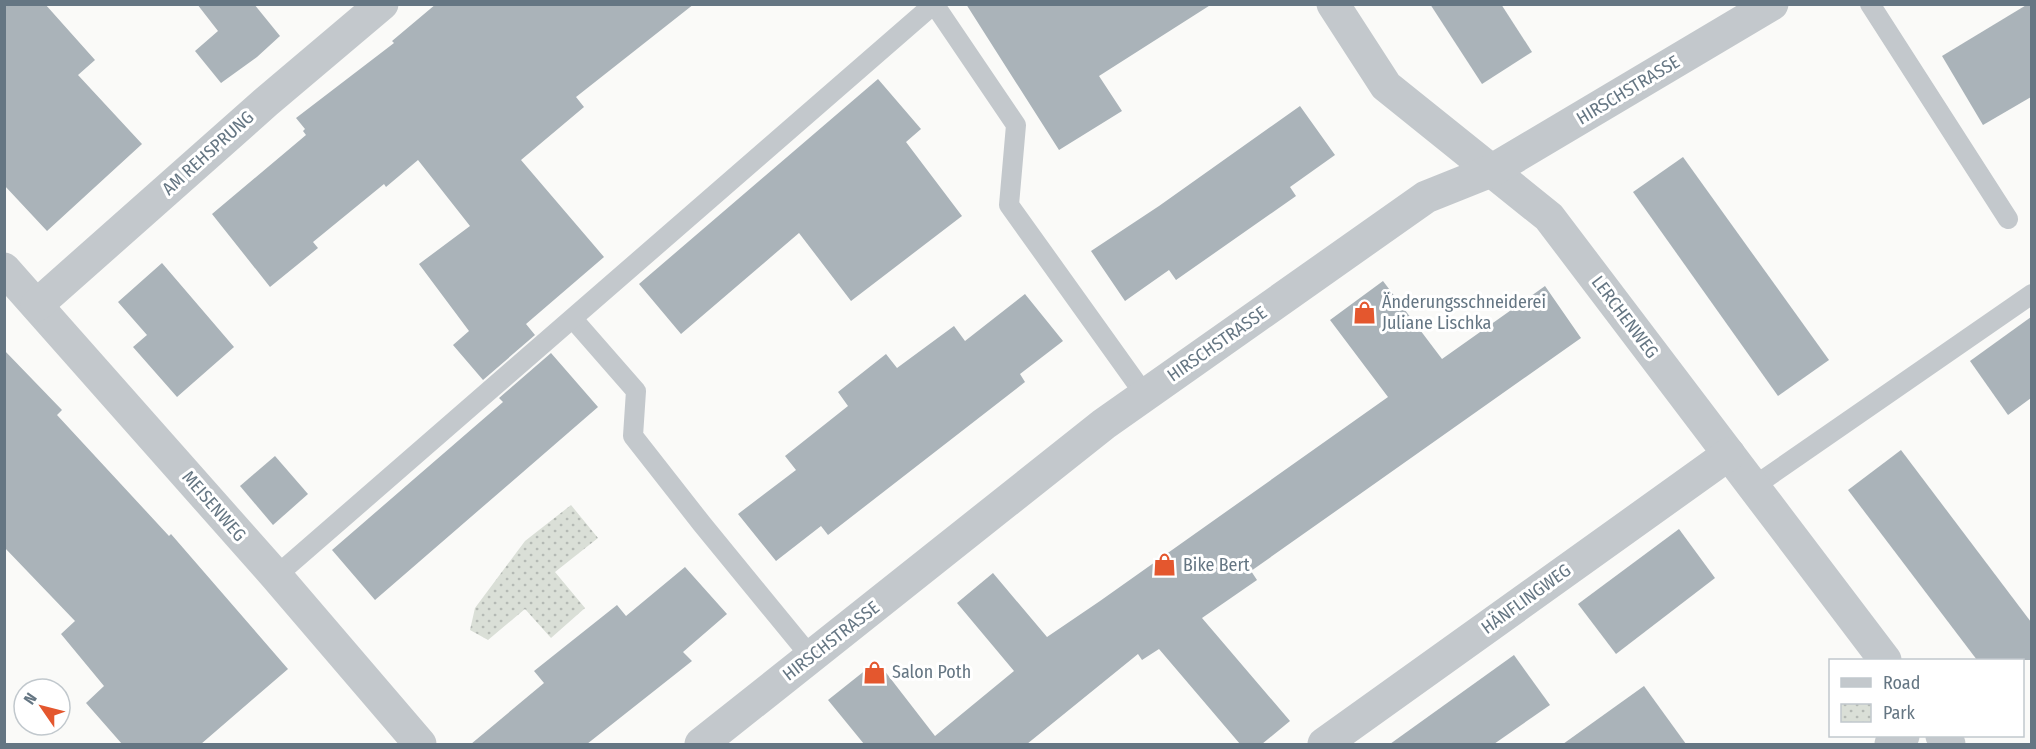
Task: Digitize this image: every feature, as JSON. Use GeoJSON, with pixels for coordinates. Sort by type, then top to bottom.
{"type":"FeatureCollection","features":[{"type":"Feature","properties":{"kind":"street","name":"AM REHSPRUNG"},"geometry":{"type":"LineString","coordinates":[[37,305],[266,102],[382,4]]}},
{"type":"Feature","properties":{"kind":"street","name":"LERCHENWEG"},"geometry":{"type":"LineString","coordinates":[[1333,4],[1386,86],[1550,217],[1885,659]]}},
{"type":"Feature","properties":{"kind":"street","name":"HIRSCHSTRASSE"},"geometry":{"type":"LineString","coordinates":[[700,744],[1104,424],[1426,197],[1491,171],[1772,4]]}},
{"type":"Feature","properties":{"kind":"street","name":"MEISENWEG"},"geometry":{"type":"LineString","coordinates":[[4,269],[276,576],[420,744]]}},
{"type":"Feature","properties":{"kind":"street","name":"HÄNFLINGWEG"},"geometry":{"type":"LineString","coordinates":[[1324,744],[1728,454]]}},
{"type":"Feature","properties":{"kind":"lane"},"geometry":{"type":"LineString","coordinates":[[276,576],[934,4],[1016,125],[1009,205],[1145,395]]}},
{"type":"Feature","properties":{"kind":"lane"},"geometry":{"type":"LineString","coordinates":[[1870,4],[2008,219]]}},
{"type":"Feature","properties":{"kind":"lane"},"geometry":{"type":"LineString","coordinates":[[1753,487],[2031,294]]}},
{"type":"Feature","properties":{"kind":"lane"},"geometry":{"type":"LineString","coordinates":[[573,319],[636,391],[633,436],[811,657]]}},
{"type":"Feature","properties":{"kind":"green space"},"geometry":{"type":"Polygon","coordinates":[[[571,505],[598,538],[555,572],[585,608],[551,638],[525,609],[488,640],[470,630],[475,608],[525,541],[571,505]]]}},
{"type":"Feature","properties":{"kind":"building"},"geometry":{"type":"Polygon","coordinates":[[[4,4],[45,4],[95,60],[78,75],[142,144],[47,231],[4,185],[4,4]]]}},
{"type":"Feature","properties":{"kind":"building"},"geometry":{"type":"Polygon","coordinates":[[[197,4],[254,4],[280,36],[257,57],[221,83],[195,51],[218,31],[197,4]]]}},
{"type":"Feature","properties":{"kind":"building"},"geometry":{"type":"Polygon","coordinates":[[[436,4],[694,4],[576,97],[584,107],[521,160],[604,257],[526,324],[535,335],[483,380],[453,345],[469,331],[419,264],[470,226],[418,160],[386,187],[384,184],[313,242],[318,248],[270,287],[212,214],[306,135],[303,131],[305,129],[296,118],[394,43],[392,41],[436,4]]]}},
{"type":"Feature","properties":{"kind":"building"},"geometry":{"type":"Polygon","coordinates":[[[966,4],[1212,4],[1099,76],[1122,111],[1059,150],[966,4]]]}},
{"type":"Feature","properties":{"kind":"building"},"geometry":{"type":"Polygon","coordinates":[[[1430,4],[1501,4],[1532,52],[1482,84],[1430,4]]]}},
{"type":"Feature","properties":{"kind":"building"},"geometry":{"type":"Polygon","coordinates":[[[2031,4],[2031,97],[1983,125],[1942,56],[2031,4]]]}},
{"type":"Feature","properties":{"kind":"building"},"geometry":{"type":"Polygon","coordinates":[[[878,79],[921,129],[906,142],[962,216],[851,301],[799,233],[681,334],[639,284],[878,79]]]}},
{"type":"Feature","properties":{"kind":"building"},"geometry":{"type":"Polygon","coordinates":[[[1300,106],[1335,155],[1290,187],[1296,196],[1176,280],[1169,270],[1125,301],[1091,251],[1300,106]]]}},
{"type":"Feature","properties":{"kind":"building"},"geometry":{"type":"Polygon","coordinates":[[[1683,157],[1829,360],[1778,396],[1633,192],[1683,157]]]}},
{"type":"Feature","properties":{"kind":"building"},"geometry":{"type":"Polygon","coordinates":[[[162,263],[234,347],[177,397],[133,347],[147,335],[118,302],[162,263]]]}},
{"type":"Feature","properties":{"kind":"building"},"geometry":{"type":"Polygon","coordinates":[[[1383,281],[1442,359],[1545,286],[1581,338],[1251,571],[1257,580],[1202,618],[1290,721],[1262,744],[1240,744],[1159,649],[1142,660],[1138,654],[1027,744],[864,744],[828,700],[877,661],[935,736],[1014,671],[957,603],[993,573],[1047,637],[1388,397],[1330,320],[1383,281]]]}},
{"type":"Feature","properties":{"kind":"building"},"geometry":{"type":"Polygon","coordinates":[[[1025,294],[1063,341],[1020,374],[1025,382],[828,535],[821,526],[776,561],[738,514],[796,470],[785,456],[848,406],[838,392],[886,354],[897,368],[954,326],[965,341],[1025,294]]]}},
{"type":"Feature","properties":{"kind":"building"},"geometry":{"type":"Polygon","coordinates":[[[2031,317],[2031,398],[2008,415],[1970,361],[2031,317]]]}},
{"type":"Feature","properties":{"kind":"building"},"geometry":{"type":"Polygon","coordinates":[[[4,350],[62,410],[57,415],[169,536],[171,534],[288,669],[201,744],[122,744],[86,703],[104,686],[61,634],[75,621],[4,547],[4,350]]]}},
{"type":"Feature","properties":{"kind":"building"},"geometry":{"type":"Polygon","coordinates":[[[551,353],[598,407],[375,600],[332,550],[503,402],[499,398],[551,353]]]}},
{"type":"Feature","properties":{"kind":"building"},"geometry":{"type":"Polygon","coordinates":[[[1901,450],[2031,622],[2031,660],[1976,659],[1848,490],[1901,450]]]}},
{"type":"Feature","properties":{"kind":"building"},"geometry":{"type":"Polygon","coordinates":[[[275,456],[308,494],[273,525],[240,486],[275,456]]]}},
{"type":"Feature","properties":{"kind":"building"},"geometry":{"type":"Polygon","coordinates":[[[1679,529],[1715,578],[1616,654],[1578,604],[1679,529]]]}},
{"type":"Feature","properties":{"kind":"building"},"geometry":{"type":"Polygon","coordinates":[[[685,567],[727,614],[683,652],[692,661],[587,744],[471,744],[544,683],[534,671],[617,605],[626,616],[685,567]]]}},
{"type":"Feature","properties":{"kind":"building"},"geometry":{"type":"Polygon","coordinates":[[[1514,655],[1550,705],[1494,744],[1390,744],[1514,655]]]}},
{"type":"Feature","properties":{"kind":"building"},"geometry":{"type":"Polygon","coordinates":[[[1644,686],[1686,744],[1563,744],[1644,686]]]}},
{"type":"Feature","properties":{"kind":"place","name":"Änderungsschneiderei Juliane Lischka"},"geometry":{"type":"Point","coordinates":[1364,312]}},
{"type":"Feature","properties":{"kind":"place","name":"Bike Bert"},"geometry":{"type":"Point","coordinates":[1165,565]}},
{"type":"Feature","properties":{"kind":"place","name":"Salon Poth"},"geometry":{"type":"Point","coordinates":[874,672]}}]}
